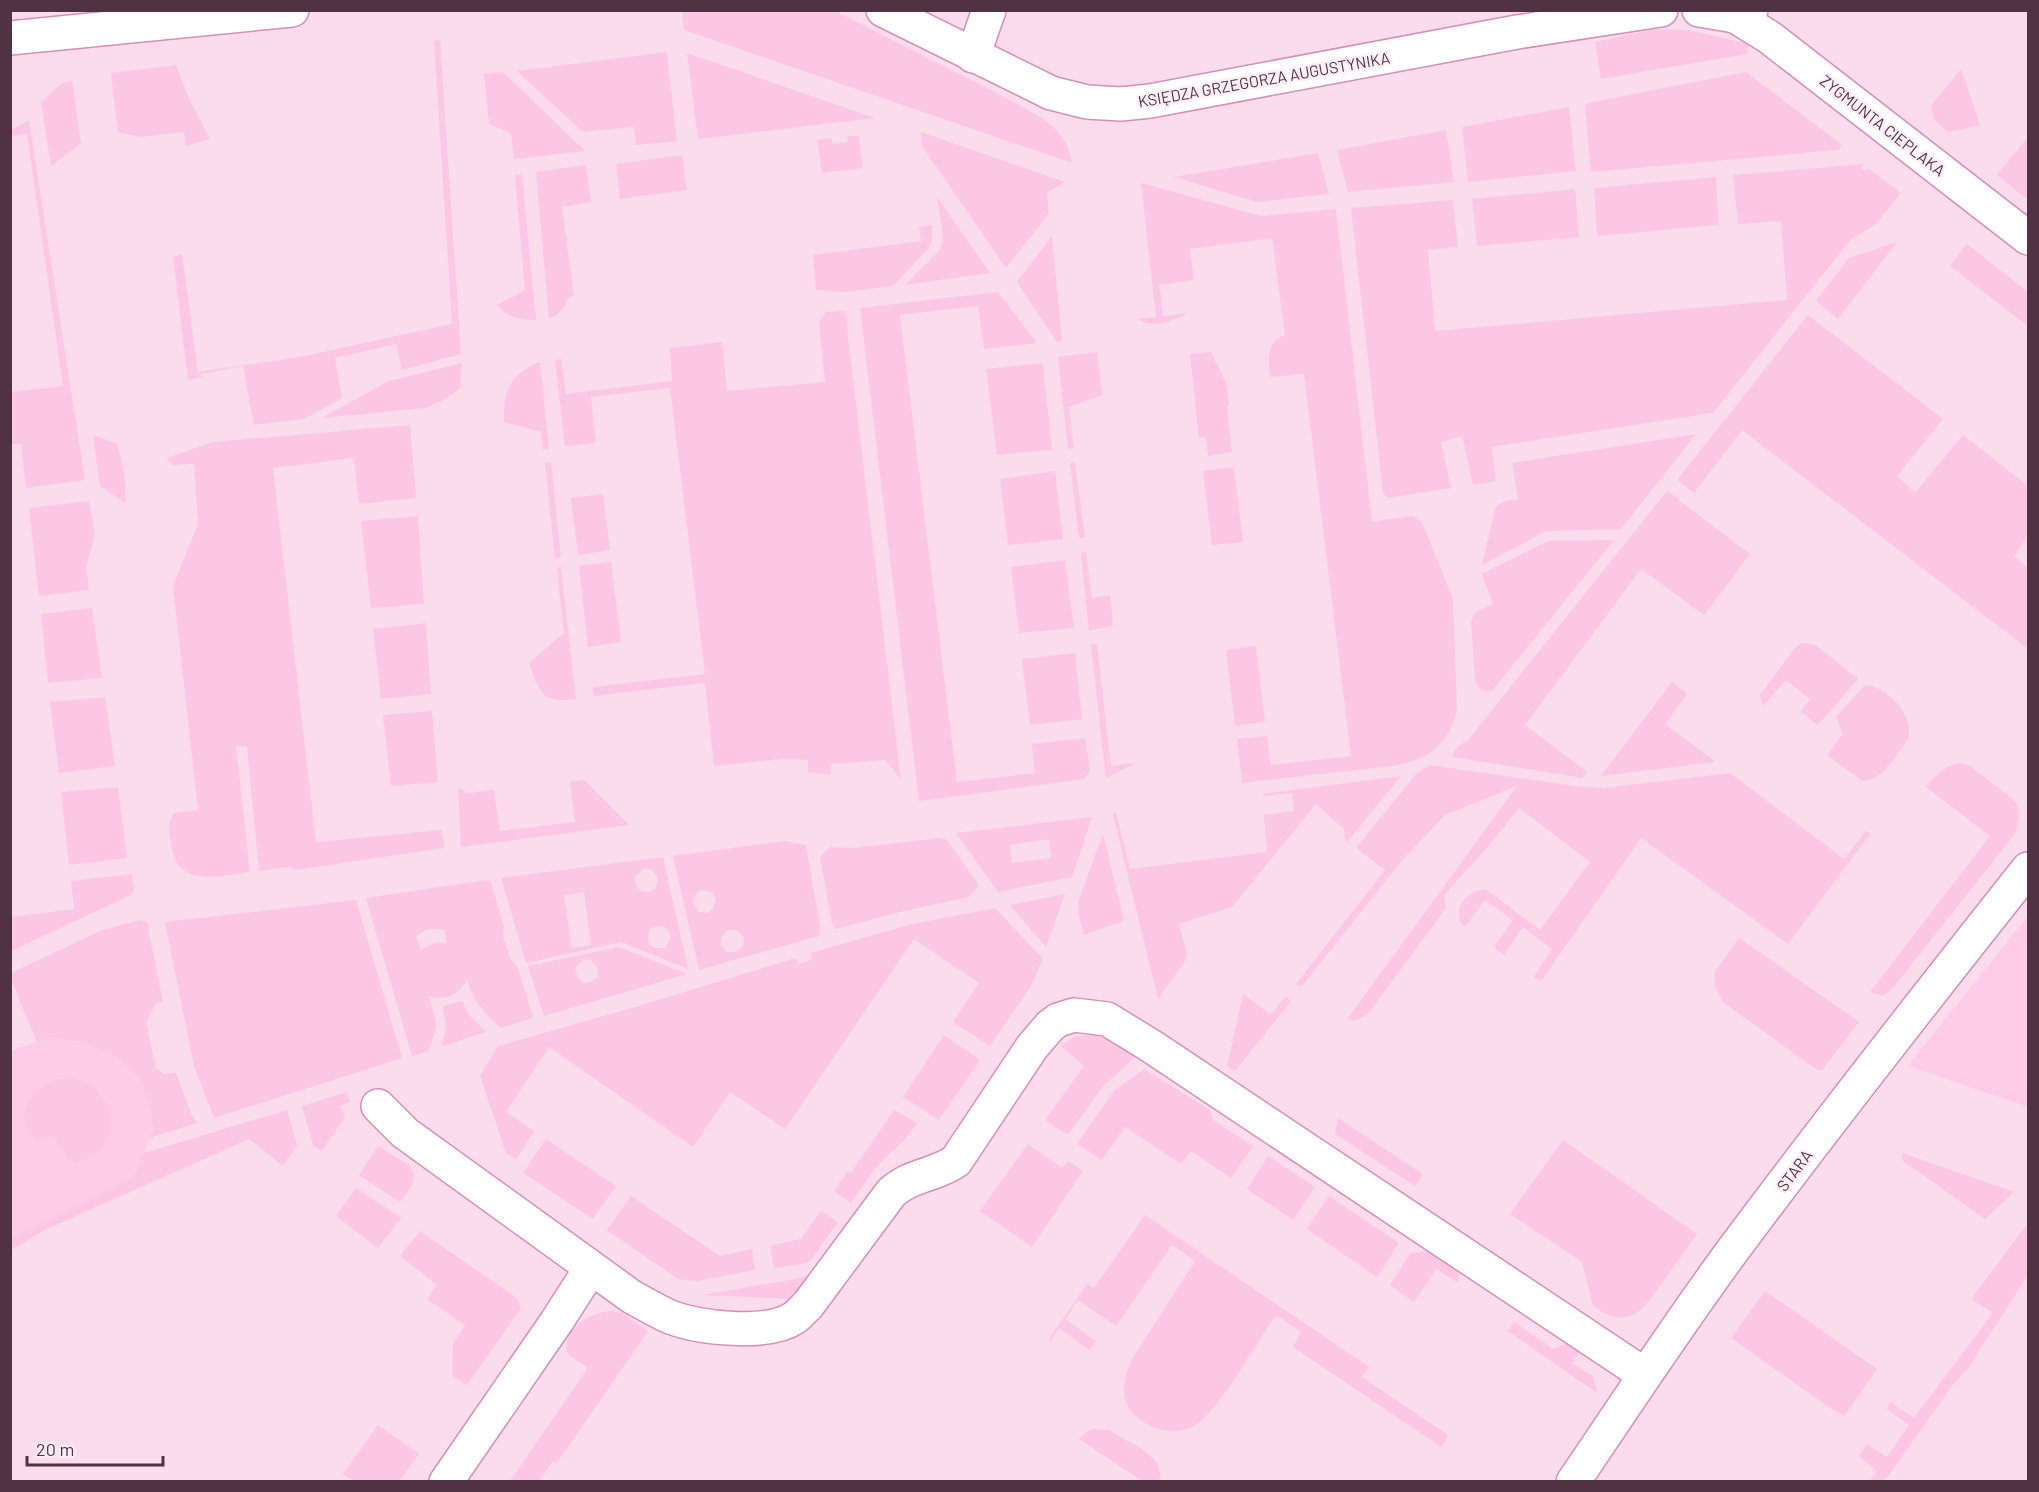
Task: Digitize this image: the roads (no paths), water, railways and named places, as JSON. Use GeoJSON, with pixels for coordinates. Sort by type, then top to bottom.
{"type":"FeatureCollection","features":[{"type":"Feature","properties":{"kind":"street"},"geometry":{"type":"LineString","coordinates":[[10,38],[177,16],[292,10]]}},
{"type":"Feature","properties":{"kind":"street","name":"KSIĘDZA GRZEGORZA AUGUSTYNIKA"},"geometry":{"type":"LineString","coordinates":[[883,10],[1052,93],[1087,102],[1121,104],[1517,32],[1660,11]]}},
{"type":"Feature","properties":{"kind":"street"},"geometry":{"type":"LineString","coordinates":[[973,56],[989,10]]}},
{"type":"Feature","properties":{"kind":"street"},"geometry":{"type":"LineString","coordinates":[[1699,10],[1743,13]]}},
{"type":"Feature","properties":{"kind":"street","name":"ZYGMUNTA CIEPLAKA"},"geometry":{"type":"LineString","coordinates":[[1743,13],[1778,43],[2028,238]]}},
{"type":"Feature","properties":{"kind":"street","name":"STARA"},"geometry":{"type":"LineString","coordinates":[[1573,1482],[1733,1251],[1846,1100],[2028,869]]}},
{"type":"Feature","properties":{"kind":"street"},"geometry":{"type":"LineString","coordinates":[[378,1106],[405,1133],[632,1297],[670,1317],[691,1323],[742,1329],[760,1328],[794,1318],[820,1290],[891,1193],[910,1179],[948,1167],[956,1161],[1043,1034],[1058,1020],[1074,1015],[1107,1019],[1645,1375]]}},
{"type":"Feature","properties":{"kind":"street"},"geometry":{"type":"LineString","coordinates":[[446,1482],[591,1268]]}}]}
